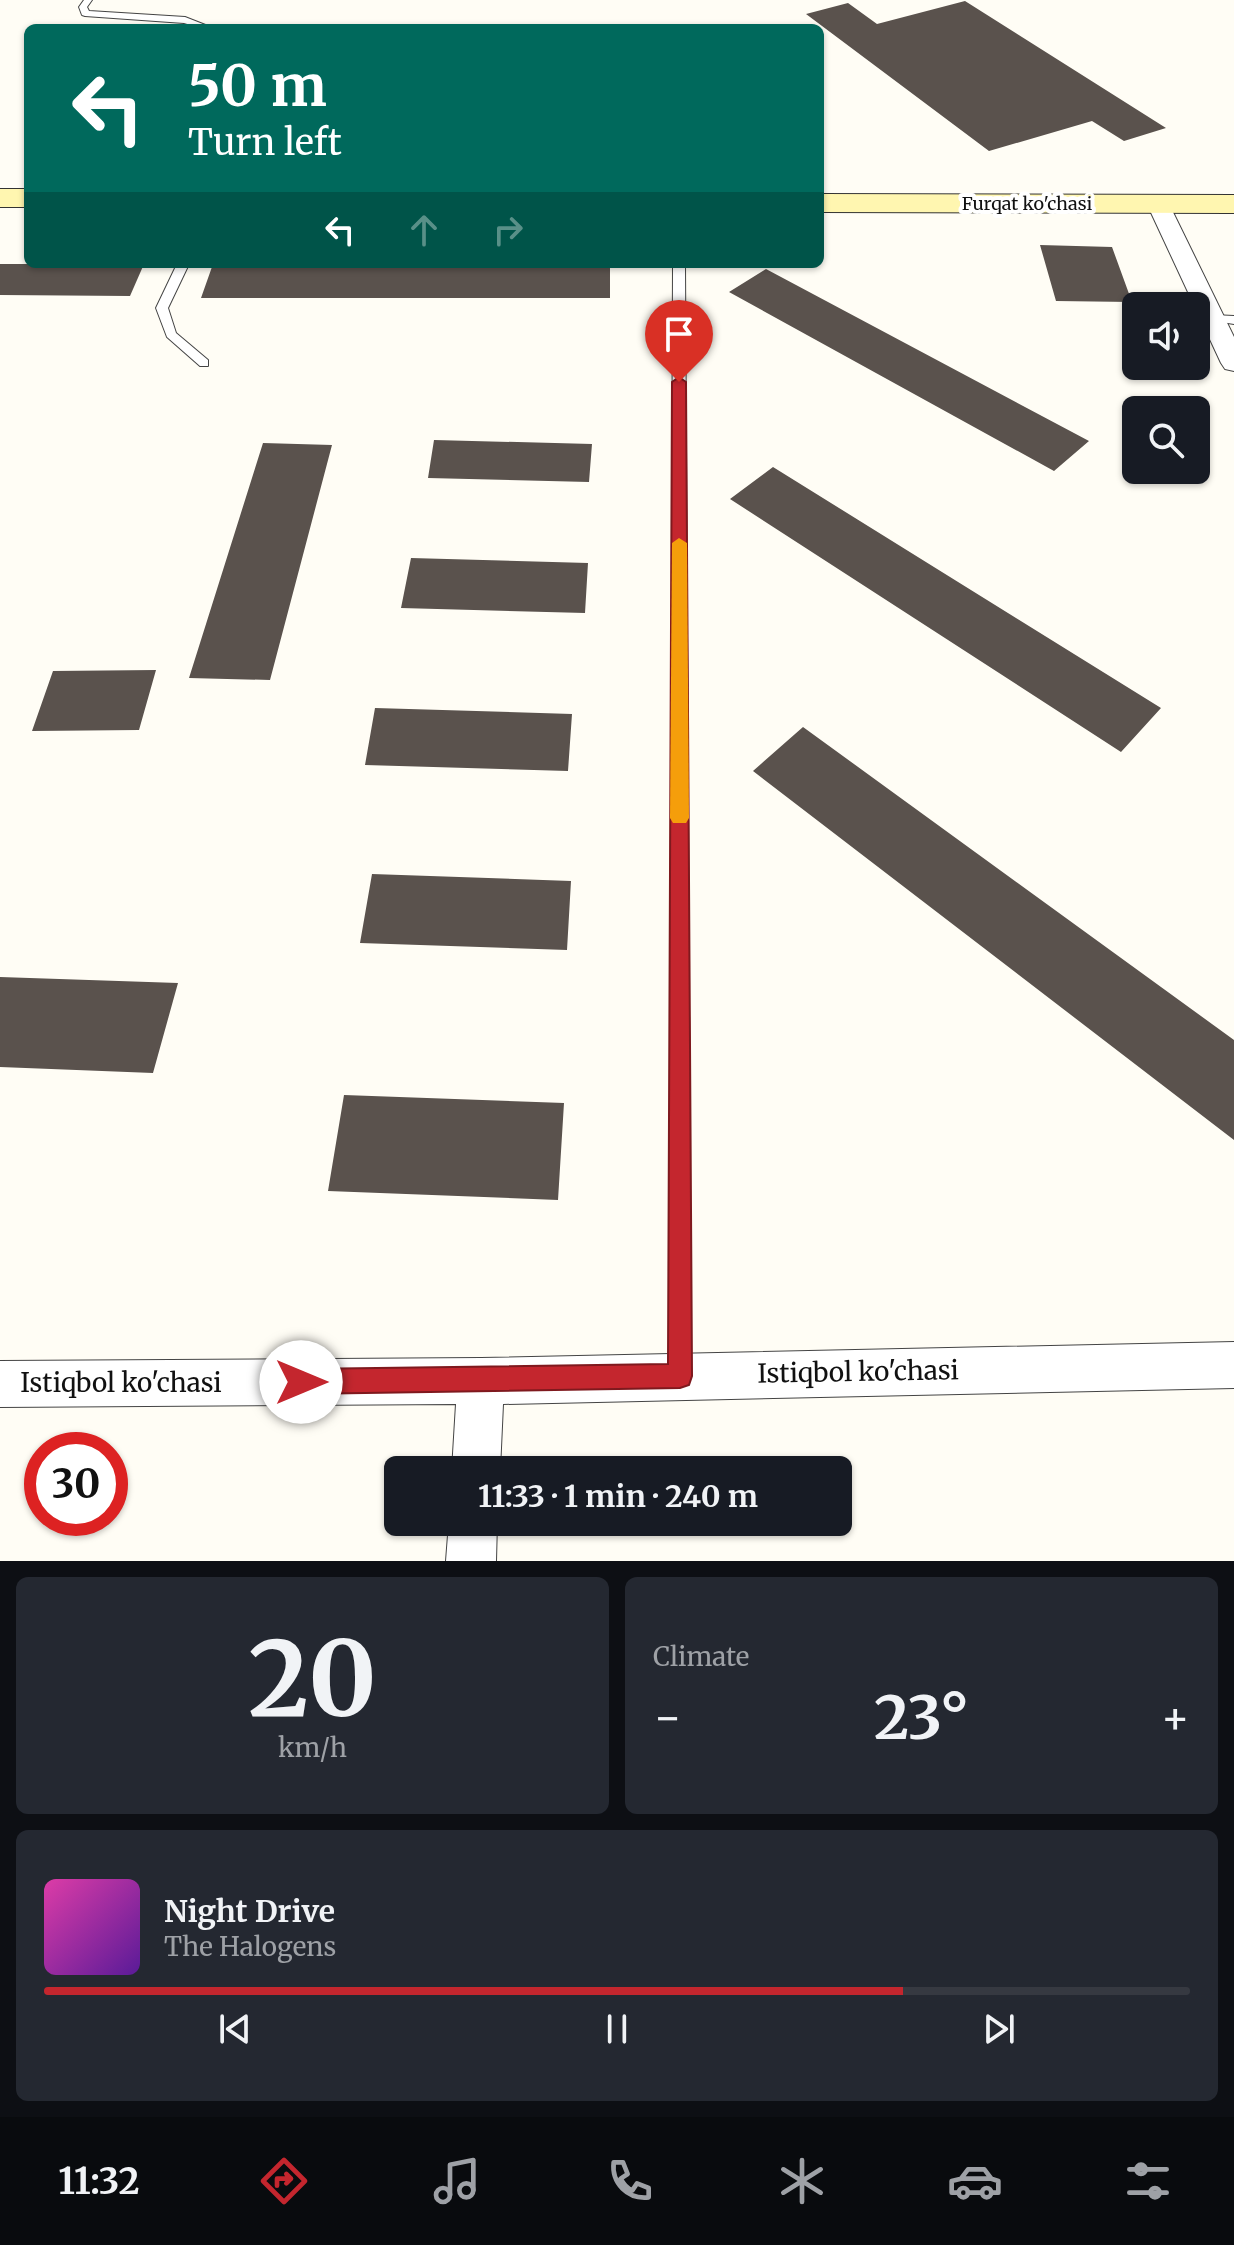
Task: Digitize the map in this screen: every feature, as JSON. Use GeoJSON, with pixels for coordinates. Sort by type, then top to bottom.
{"type":"FeatureCollection","features":[{"type":"Feature","properties":{"kind":"main road"},"geometry":{"type":"LineString","coordinates":[[0,198],[24,198]]}},
{"type":"Feature","properties":{"kind":"main road","name":"Furqat ko'chasi"},"geometry":{"type":"LineString","coordinates":[[824,203],[1234,204]]}},
{"type":"Feature","properties":{"kind":"street"},"geometry":{"type":"LineString","coordinates":[[1158,204],[1223,319],[1234,363]]}},
{"type":"Feature","properties":{"kind":"street","name":"Istiqbol ko'chasi"},"geometry":{"type":"LineString","coordinates":[[0,1384],[481,1381],[1234,1365]]}},
{"type":"Feature","properties":{"kind":"street"},"geometry":{"type":"LineString","coordinates":[[477,1456],[481,1381]]}},
{"type":"Feature","properties":{"kind":"street"},"geometry":{"type":"LineString","coordinates":[[471,1561],[472,1536]]}},
{"type":"Feature","properties":{"kind":"lane"},"geometry":{"type":"LineString","coordinates":[[88,0],[83,7],[85,13],[185,20],[197,24]]}},
{"type":"Feature","properties":{"kind":"lane"},"geometry":{"type":"LineString","coordinates":[[181,268],[162,308],[171,334],[204,363]]}},
{"type":"Feature","properties":{"kind":"lane"},"geometry":{"type":"LineString","coordinates":[[679,268],[680,1376]]}},
{"type":"Feature","properties":{"kind":"building"},"geometry":{"type":"Polygon","coordinates":[[[965,1],[1166,128],[1124,141],[1092,121],[989,151],[824,27],[824,24],[806,14],[848,3],[877,24],[965,1]]]}},
{"type":"Feature","properties":{"kind":"building"},"geometry":{"type":"Polygon","coordinates":[[[1040,245],[1112,247],[1128,292],[1122,292],[1122,302],[1056,301],[1040,245]]]}},
{"type":"Feature","properties":{"kind":"building"},"geometry":{"type":"Polygon","coordinates":[[[0,264],[24,264],[24,268],[142,268],[130,296],[0,295],[0,264]]]}},
{"type":"Feature","properties":{"kind":"building"},"geometry":{"type":"Polygon","coordinates":[[[212,268],[610,268],[610,298],[201,298],[212,268]]]}},
{"type":"Feature","properties":{"kind":"building"},"geometry":{"type":"Polygon","coordinates":[[[766,269],[1089,441],[1054,471],[729,292],[766,269]]]}},
{"type":"Feature","properties":{"kind":"building"},"geometry":{"type":"Polygon","coordinates":[[[434,440],[592,444],[589,482],[428,478],[434,440]]]}},
{"type":"Feature","properties":{"kind":"building"},"geometry":{"type":"Polygon","coordinates":[[[263,443],[332,445],[270,680],[189,678],[263,443]]]}},
{"type":"Feature","properties":{"kind":"building"},"geometry":{"type":"Polygon","coordinates":[[[773,467],[1161,708],[1121,752],[730,499],[773,467]]]}},
{"type":"Feature","properties":{"kind":"building"},"geometry":{"type":"Polygon","coordinates":[[[411,558],[588,563],[585,613],[401,608],[411,558]]]}},
{"type":"Feature","properties":{"kind":"building"},"geometry":{"type":"Polygon","coordinates":[[[156,670],[139,730],[32,731],[53,671],[156,670]]]}},
{"type":"Feature","properties":{"kind":"building"},"geometry":{"type":"Polygon","coordinates":[[[375,708],[572,714],[568,771],[365,765],[375,708]]]}},
{"type":"Feature","properties":{"kind":"building"},"geometry":{"type":"Polygon","coordinates":[[[803,727],[1234,1040],[1234,1140],[753,771],[803,727]]]}},
{"type":"Feature","properties":{"kind":"building"},"geometry":{"type":"Polygon","coordinates":[[[372,874],[571,881],[567,950],[360,943],[372,874]]]}},
{"type":"Feature","properties":{"kind":"building"},"geometry":{"type":"Polygon","coordinates":[[[0,977],[178,983],[153,1073],[0,1067],[0,977]]]}},
{"type":"Feature","properties":{"kind":"building"},"geometry":{"type":"Polygon","coordinates":[[[344,1095],[564,1103],[558,1200],[328,1191],[344,1095]]]}},
{"type":"Feature","properties":{"kind":"slow traffic"},"geometry":{"type":"LineString","coordinates":[[679,543],[680,818]]}},
{"type":"Feature","properties":{"kind":"route"},"geometry":{"type":"LineString","coordinates":[[301,1382],[680,1376],[679,382]]}}]}
